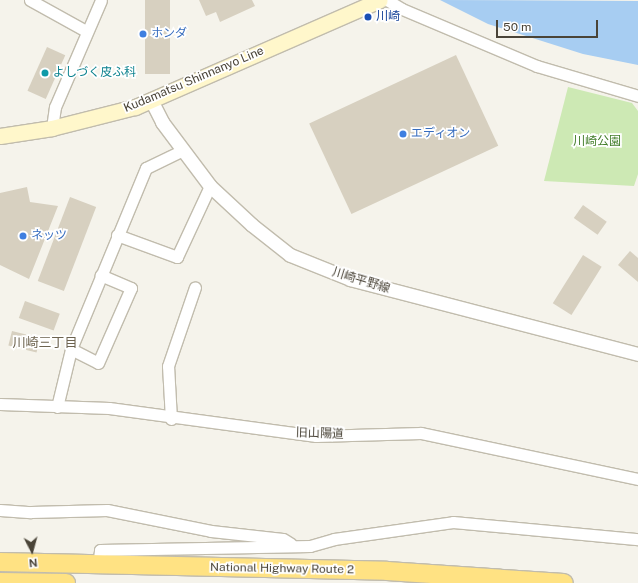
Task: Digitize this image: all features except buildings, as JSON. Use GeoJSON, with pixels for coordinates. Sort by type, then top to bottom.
{"type":"FeatureCollection","features":[{"type":"Feature","properties":{"kind":"highway","name":"National Highway Route 2"},"geometry":{"type":"LineString","coordinates":[[0,562],[388,571],[564,583]]}},
{"type":"Feature","properties":{"kind":"highway"},"geometry":{"type":"LineString","coordinates":[[0,582],[66,583]]}},
{"type":"Feature","properties":{"kind":"main road","name":"Kudamatsu Shinnanyo Line"},"geometry":{"type":"LineString","coordinates":[[0,136],[52,128],[135,107],[380,0]]}},
{"type":"Feature","properties":{"kind":"street"},"geometry":{"type":"LineString","coordinates":[[30,0],[86,31]]}},
{"type":"Feature","properties":{"kind":"street"},"geometry":{"type":"LineString","coordinates":[[52,128],[56,107],[86,31],[101,0]]}},
{"type":"Feature","properties":{"kind":"street"},"geometry":{"type":"LineString","coordinates":[[387,0],[402,9],[537,66],[638,97]]}},
{"type":"Feature","properties":{"kind":"street","name":"川崎平野線"},"geometry":{"type":"LineString","coordinates":[[151,100],[162,122],[210,186],[252,225],[290,255],[350,279],[638,354]]}},
{"type":"Feature","properties":{"kind":"street"},"geometry":{"type":"LineString","coordinates":[[57,407],[71,349],[146,168],[183,150]]}},
{"type":"Feature","properties":{"kind":"street"},"geometry":{"type":"LineString","coordinates":[[118,235],[177,257],[210,186]]}},
{"type":"Feature","properties":{"kind":"street"},"geometry":{"type":"LineString","coordinates":[[71,349],[98,363],[131,288],[101,275]]}},
{"type":"Feature","properties":{"kind":"street"},"geometry":{"type":"LineString","coordinates":[[171,419],[168,366],[195,287]]}},
{"type":"Feature","properties":{"kind":"street","name":"旧山陽道"},"geometry":{"type":"LineString","coordinates":[[0,404],[109,408],[171,419],[316,436],[421,433],[638,479]]}},
{"type":"Feature","properties":{"kind":"street"},"geometry":{"type":"LineString","coordinates":[[0,510],[31,512],[107,510],[211,532],[283,539],[294,546]]}},
{"type":"Feature","properties":{"kind":"street"},"geometry":{"type":"LineString","coordinates":[[98,565],[100,550],[310,546],[334,539],[453,522],[638,539]]}},
{"type":"Feature","properties":{"kind":"green space","name":"川崎公園"},"geometry":{"type":"Polygon","coordinates":[[[568,87],[632,103],[638,111],[638,174],[634,186],[544,181],[568,87]]]}},
{"type":"Feature","properties":{"kind":"water"},"geometry":{"type":"Polygon","coordinates":[[[440,0],[638,1],[638,65],[583,54],[488,24],[440,0]]]}},
{"type":"Feature","properties":{"kind":"place","name":"川崎"},"geometry":{"type":"Point","coordinates":[368,17]}},
{"type":"Feature","properties":{"kind":"place","name":"ホンダ"},"geometry":{"type":"Point","coordinates":[143,34]}},
{"type":"Feature","properties":{"kind":"place","name":"よしづく皮ふ科"},"geometry":{"type":"Point","coordinates":[45,73]}},
{"type":"Feature","properties":{"kind":"place","name":"エディオン"},"geometry":{"type":"Point","coordinates":[403,134]}},
{"type":"Feature","properties":{"kind":"place","name":"ネッツ"},"geometry":{"type":"Point","coordinates":[23,236]}},
{"type":"Feature","properties":{"kind":"district","name":"川崎三丁目"},"geometry":{"type":"Point","coordinates":[45,343]}}]}
